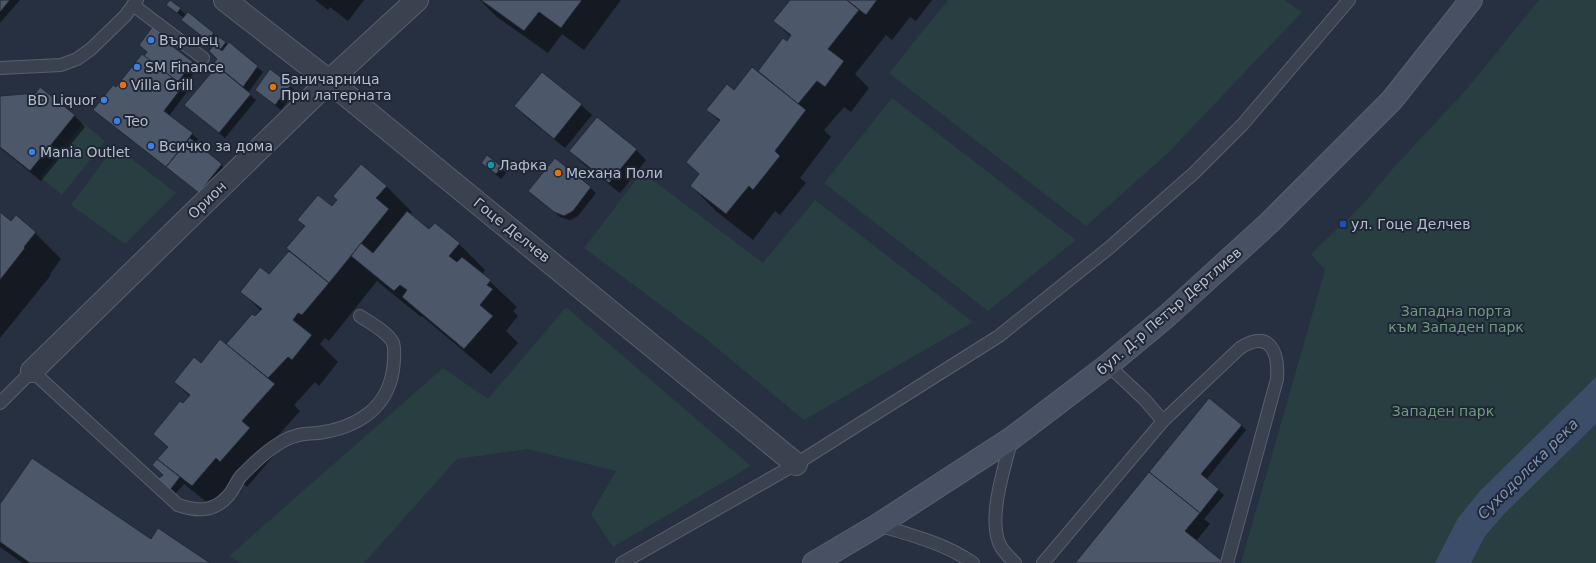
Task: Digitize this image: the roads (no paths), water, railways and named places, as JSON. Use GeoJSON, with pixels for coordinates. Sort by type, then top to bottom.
{"type":"FeatureCollection","features":[{"type":"Feature","properties":{"kind":"main road","name":"бул. Д-р Петър Дертлиев"},"geometry":{"type":"LineString","coordinates":[[814,563],[878,525],[1012,438],[1108,365],[1167,316],[1259,232],[1355,139],[1392,100],[1472,0]]}},
{"type":"Feature","properties":{"kind":"street","name":"Гоце Делчев"},"geometry":{"type":"LineString","coordinates":[[225,0],[329,80],[796,464]]}},
{"type":"Feature","properties":{"kind":"street","name":"Орион"},"geometry":{"type":"LineString","coordinates":[[32,371],[329,80],[417,0]]}},
{"type":"Feature","properties":{"kind":"lane"},"geometry":{"type":"LineString","coordinates":[[622,563],[796,464],[999,336],[1109,248],[1194,173],[1243,124],[1349,0]]}},
{"type":"Feature","properties":{"kind":"lane"},"geometry":{"type":"LineString","coordinates":[[0,68],[61,65],[78,59],[91,49],[135,3],[203,58]]}},
{"type":"Feature","properties":{"kind":"lane"},"geometry":{"type":"LineString","coordinates":[[32,371],[178,505],[190,509],[202,510],[215,506],[228,497],[240,478],[270,449],[284,440],[301,434],[317,433],[343,428],[360,421],[380,402],[391,382],[394,363],[393,343],[381,330],[360,316]]}},
{"type":"Feature","properties":{"kind":"lane"},"geometry":{"type":"LineString","coordinates":[[1043,563],[1163,422],[1240,348],[1249,342],[1259,341],[1269,344],[1273,349],[1278,366],[1277,379],[1227,563]]}},
{"type":"Feature","properties":{"kind":"lane"},"geometry":{"type":"LineString","coordinates":[[1108,365],[1145,400],[1163,422]]}},
{"type":"Feature","properties":{"kind":"lane","name":"Орион"},"geometry":{"type":"LineString","coordinates":[[0,403],[32,371]]}},
{"type":"Feature","properties":{"kind":"lane"},"geometry":{"type":"LineString","coordinates":[[1012,438],[998,493],[995,527],[1000,546],[1015,563]]}},
{"type":"Feature","properties":{"kind":"lane"},"geometry":{"type":"LineString","coordinates":[[878,525],[940,544],[973,563]]}},
{"type":"Feature","properties":{"kind":"water","name":"Суходолска река"},"geometry":{"type":"Polygon","coordinates":[[[1596,377],[1596,424],[1504,514],[1485,536],[1471,563],[1435,563],[1458,518],[1480,491],[1596,377]]]}},
{"type":"Feature","properties":{"kind":"place","name":"Вършец"},"geometry":{"type":"Point","coordinates":[151,40]}},
{"type":"Feature","properties":{"kind":"place","name":"SM Finance"},"geometry":{"type":"Point","coordinates":[137,67]}},
{"type":"Feature","properties":{"kind":"place","name":"Villa Grill"},"geometry":{"type":"Point","coordinates":[123,85]}},
{"type":"Feature","properties":{"kind":"place","name":"Баничарница При латерната"},"geometry":{"type":"Point","coordinates":[273,87]}},
{"type":"Feature","properties":{"kind":"place","name":"BD Liquor"},"geometry":{"type":"Point","coordinates":[104,100]}},
{"type":"Feature","properties":{"kind":"place","name":"Teo"},"geometry":{"type":"Point","coordinates":[117,121]}},
{"type":"Feature","properties":{"kind":"place","name":"Всичко за дома"},"geometry":{"type":"Point","coordinates":[151,146]}},
{"type":"Feature","properties":{"kind":"place","name":"Mania Outlet"},"geometry":{"type":"Point","coordinates":[32,152]}},
{"type":"Feature","properties":{"kind":"place","name":"Лафка"},"geometry":{"type":"Point","coordinates":[491,165]}},
{"type":"Feature","properties":{"kind":"place","name":"Механа Поли"},"geometry":{"type":"Point","coordinates":[558,173]}},
{"type":"Feature","properties":{"kind":"place","name":"ул. Гоце Делчев"},"geometry":{"type":"Point","coordinates":[1343,224]}},
{"type":"Feature","properties":{"kind":"park label","name":"Западна порта към Западен парк"},"geometry":{"type":"Point","coordinates":[1456,320]}},
{"type":"Feature","properties":{"kind":"park label","name":"Западен парк"},"geometry":{"type":"Point","coordinates":[1443,411]}}]}
